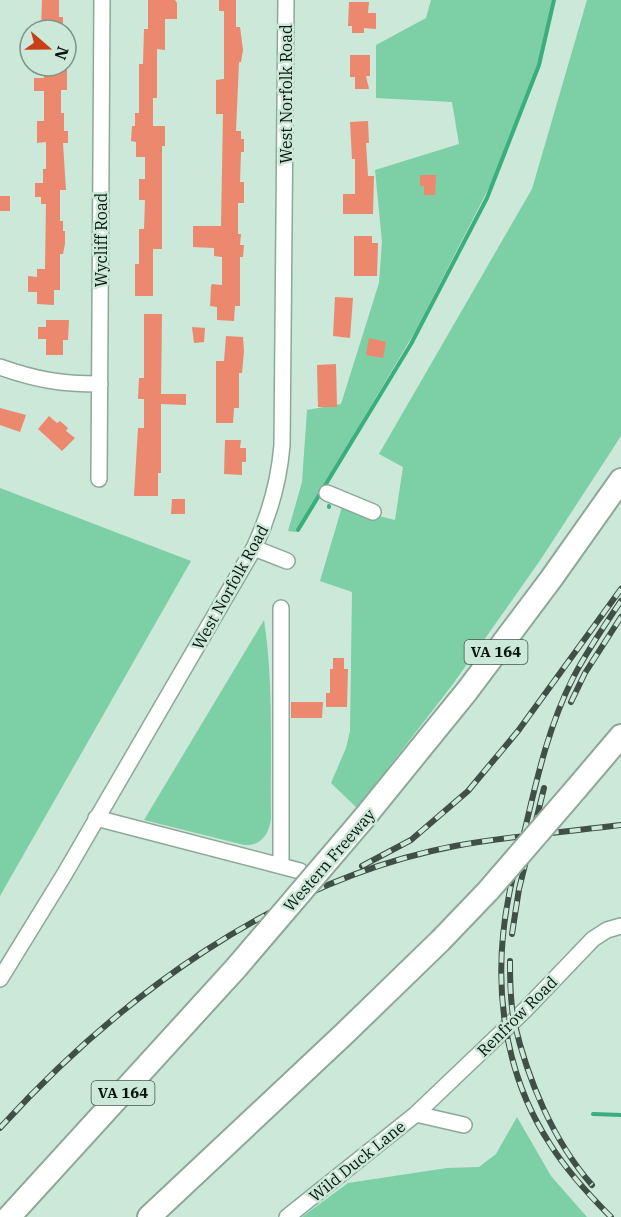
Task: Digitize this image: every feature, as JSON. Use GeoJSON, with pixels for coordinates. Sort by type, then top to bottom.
{"type":"FeatureCollection","features":[{"type":"Feature","properties":{"kind":"highway","name":"Western Freeway"},"geometry":{"type":"LineString","coordinates":[[9,1217],[236,968],[364,818],[467,691],[551,579],[621,480]]}},
{"type":"Feature","properties":{"kind":"highway"},"geometry":{"type":"LineString","coordinates":[[149,1217],[440,941],[488,891],[621,736]]}},
{"type":"Feature","properties":{"kind":"street","name":"Wycliff Road"},"geometry":{"type":"LineString","coordinates":[[99,480],[102,0]]}},
{"type":"Feature","properties":{"kind":"street","name":"West Norfolk Road"},"geometry":{"type":"LineString","coordinates":[[0,979],[255,548],[274,499],[280,472],[282,445],[286,0]]}},
{"type":"Feature","properties":{"kind":"street"},"geometry":{"type":"LineString","coordinates":[[0,367],[45,381],[100,384]]}},
{"type":"Feature","properties":{"kind":"street"},"geometry":{"type":"LineString","coordinates":[[327,493],[373,512]]}},
{"type":"Feature","properties":{"kind":"street"},"geometry":{"type":"LineString","coordinates":[[255,548],[287,561]]}},
{"type":"Feature","properties":{"kind":"street"},"geometry":{"type":"LineString","coordinates":[[280,866],[281,608]]}},
{"type":"Feature","properties":{"kind":"street"},"geometry":{"type":"LineString","coordinates":[[96,818],[300,871]]}},
{"type":"Feature","properties":{"kind":"street","name":"Renfrow Road"},"geometry":{"type":"LineString","coordinates":[[416,1114],[525,1010],[593,939],[607,930],[621,926]]}},
{"type":"Feature","properties":{"kind":"street","name":"Wild Duck Lane"},"geometry":{"type":"LineString","coordinates":[[287,1217],[416,1114],[464,1125]]}},
{"type":"Feature","properties":{"kind":"green space"},"geometry":{"type":"Polygon","coordinates":[[[431,0],[553,0],[541,60],[498,170],[416,330],[296,532],[288,531],[302,482],[307,410],[341,404],[379,283],[382,242],[375,170],[459,144],[452,102],[376,98],[376,45],[426,18],[431,0]]]}},
{"type":"Feature","properties":{"kind":"green space"},"geometry":{"type":"Polygon","coordinates":[[[587,0],[621,0],[621,436],[541,559],[453,684],[357,808],[331,783],[346,748],[350,731],[352,592],[320,581],[342,507],[395,520],[403,467],[379,454],[532,189],[587,0]]]}},
{"type":"Feature","properties":{"kind":"green space"},"geometry":{"type":"Polygon","coordinates":[[[0,488],[191,561],[0,896],[0,488]]]}},
{"type":"Feature","properties":{"kind":"green space"},"geometry":{"type":"Polygon","coordinates":[[[264,620],[271,719],[271,818],[266,834],[255,844],[244,845],[144,820],[264,620]]]}},
{"type":"Feature","properties":{"kind":"green space"},"geometry":{"type":"Polygon","coordinates":[[[517,1117],[551,1176],[587,1217],[302,1217],[348,1183],[447,1168],[479,1167],[496,1154],[517,1117]]]}},
{"type":"Feature","properties":{"kind":"building"},"geometry":{"type":"Polygon","coordinates":[[[42,0],[59,0],[59,17],[63,18],[41,18],[42,0]]]}},
{"type":"Feature","properties":{"kind":"building"},"geometry":{"type":"Polygon","coordinates":[[[148,0],[175,0],[177,19],[165,19],[165,50],[157,49],[157,98],[153,98],[153,126],[165,126],[165,146],[162,146],[162,249],[153,249],[153,296],[135,296],[135,264],[139,264],[139,229],[144,229],[145,200],[139,200],[139,179],[145,179],[145,157],[136,157],[136,142],[131,141],[132,126],[135,126],[135,113],[139,113],[139,64],[143,64],[144,29],[148,29],[148,0]]]}},
{"type":"Feature","properties":{"kind":"building"},"geometry":{"type":"Polygon","coordinates":[[[219,0],[236,0],[236,27],[240,27],[243,50],[241,62],[239,62],[236,131],[241,131],[241,139],[244,139],[240,182],[244,182],[244,203],[238,203],[238,234],[241,234],[240,245],[244,245],[243,257],[240,257],[240,306],[235,306],[234,321],[217,320],[217,307],[210,306],[212,284],[222,285],[222,257],[214,256],[214,248],[193,247],[193,226],[221,226],[223,114],[216,114],[216,80],[224,79],[224,11],[219,11],[219,0]]]}},
{"type":"Feature","properties":{"kind":"building"},"geometry":{"type":"Polygon","coordinates":[[[349,2],[369,2],[368,13],[376,13],[376,29],[364,28],[364,33],[352,33],[352,26],[348,26],[349,2]]]}},
{"type":"Feature","properties":{"kind":"building"},"geometry":{"type":"Polygon","coordinates":[[[350,55],[370,55],[370,76],[366,76],[369,89],[355,89],[355,77],[350,77],[350,55]]]}},
{"type":"Feature","properties":{"kind":"building"},"geometry":{"type":"Polygon","coordinates":[[[34,78],[67,78],[67,90],[61,90],[64,131],[68,131],[68,143],[63,143],[66,190],[60,190],[60,221],[63,221],[65,244],[63,254],[60,254],[60,290],[54,290],[54,305],[37,304],[37,292],[28,292],[28,276],[37,277],[37,269],[45,269],[46,204],[41,204],[41,197],[35,197],[35,183],[43,183],[43,169],[46,169],[46,142],[37,143],[37,121],[44,121],[44,91],[34,91],[34,78]]]}},
{"type":"Feature","properties":{"kind":"building"},"geometry":{"type":"Polygon","coordinates":[[[368,121],[369,143],[366,143],[368,176],[374,176],[373,214],[343,214],[343,194],[355,194],[355,159],[352,159],[350,122],[368,121]]]}},
{"type":"Feature","properties":{"kind":"building"},"geometry":{"type":"Polygon","coordinates":[[[420,175],[436,175],[435,195],[424,195],[424,186],[420,186],[420,175]]]}},
{"type":"Feature","properties":{"kind":"building"},"geometry":{"type":"Polygon","coordinates":[[[0,196],[10,196],[10,211],[0,211],[0,196]]]}},
{"type":"Feature","properties":{"kind":"building"},"geometry":{"type":"Polygon","coordinates":[[[354,236],[372,236],[372,243],[378,243],[377,276],[354,276],[354,236]]]}},
{"type":"Feature","properties":{"kind":"building"},"geometry":{"type":"Polygon","coordinates":[[[335,297],[353,298],[350,338],[333,336],[335,297]]]}},
{"type":"Feature","properties":{"kind":"building"},"geometry":{"type":"Polygon","coordinates":[[[144,314],[162,314],[161,394],[186,394],[186,405],[161,404],[161,473],[158,473],[158,496],[134,496],[138,428],[144,428],[144,399],[138,399],[139,378],[144,378],[144,314]]]}},
{"type":"Feature","properties":{"kind":"building"},"geometry":{"type":"Polygon","coordinates":[[[46,320],[69,320],[68,340],[63,340],[63,355],[46,355],[46,339],[38,339],[38,327],[46,327],[46,320]]]}},
{"type":"Feature","properties":{"kind":"building"},"geometry":{"type":"Polygon","coordinates":[[[192,327],[205,328],[204,342],[194,343],[192,327]]]}},
{"type":"Feature","properties":{"kind":"building"},"geometry":{"type":"Polygon","coordinates":[[[226,336],[243,337],[242,373],[239,373],[239,408],[234,408],[233,423],[216,423],[216,361],[224,361],[226,336]]]}},
{"type":"Feature","properties":{"kind":"building"},"geometry":{"type":"Polygon","coordinates":[[[369,338],[386,342],[383,358],[366,355],[369,338]]]}},
{"type":"Feature","properties":{"kind":"building"},"geometry":{"type":"Polygon","coordinates":[[[336,364],[337,407],[318,407],[317,365],[336,364]]]}},
{"type":"Feature","properties":{"kind":"building"},"geometry":{"type":"Polygon","coordinates":[[[0,408],[26,415],[20,432],[0,425],[0,408]]]}},
{"type":"Feature","properties":{"kind":"building"},"geometry":{"type":"Polygon","coordinates":[[[49,416],[57,423],[60,421],[68,428],[66,431],[75,438],[62,451],[38,429],[49,416]]]}},
{"type":"Feature","properties":{"kind":"building"},"geometry":{"type":"Polygon","coordinates":[[[225,440],[241,440],[240,448],[246,448],[246,462],[242,462],[242,475],[224,474],[225,440]]]}},
{"type":"Feature","properties":{"kind":"building"},"geometry":{"type":"Polygon","coordinates":[[[172,499],[185,499],[185,514],[171,514],[172,499]]]}},
{"type":"Feature","properties":{"kind":"building"},"geometry":{"type":"Polygon","coordinates":[[[333,658],[344,658],[344,669],[348,669],[347,707],[326,707],[326,693],[330,693],[330,669],[333,669],[333,658]]]}},
{"type":"Feature","properties":{"kind":"building"},"geometry":{"type":"Polygon","coordinates":[[[291,702],[323,702],[322,718],[291,718],[291,702]]]}},
{"type":"Feature","properties":{"kind":"waterway"},"geometry":{"type":"LineString","coordinates":[[298,530],[411,344],[487,198],[539,65],[554,0]]}},
{"type":"Feature","properties":{"kind":"waterway"},"geometry":{"type":"LineString","coordinates":[[593,1114],[621,1115]]}},
{"type":"Feature","properties":{"kind":"railway"},"geometry":{"type":"LineString","coordinates":[[362,866],[411,840],[468,791],[518,731],[621,589]]}},
{"type":"Feature","properties":{"kind":"railway"},"geometry":{"type":"LineString","coordinates":[[611,1217],[579,1182],[550,1144],[521,1086],[511,1056],[505,1024],[501,960],[511,887],[550,733],[573,678],[621,601]]}},
{"type":"Feature","properties":{"kind":"railway"},"geometry":{"type":"LineString","coordinates":[[571,702],[585,673],[621,617]]}},
{"type":"Feature","properties":{"kind":"railway"},"geometry":{"type":"LineString","coordinates":[[512,934],[519,889],[544,788]]}},
{"type":"Feature","properties":{"kind":"railway"},"geometry":{"type":"LineString","coordinates":[[0,1128],[96,1033],[149,990],[205,951],[264,916],[326,886],[389,863],[455,846],[621,825]]}},
{"type":"Feature","properties":{"kind":"railway"},"geometry":{"type":"LineString","coordinates":[[510,961],[514,1021],[534,1086],[565,1149],[592,1185]]}}]}
